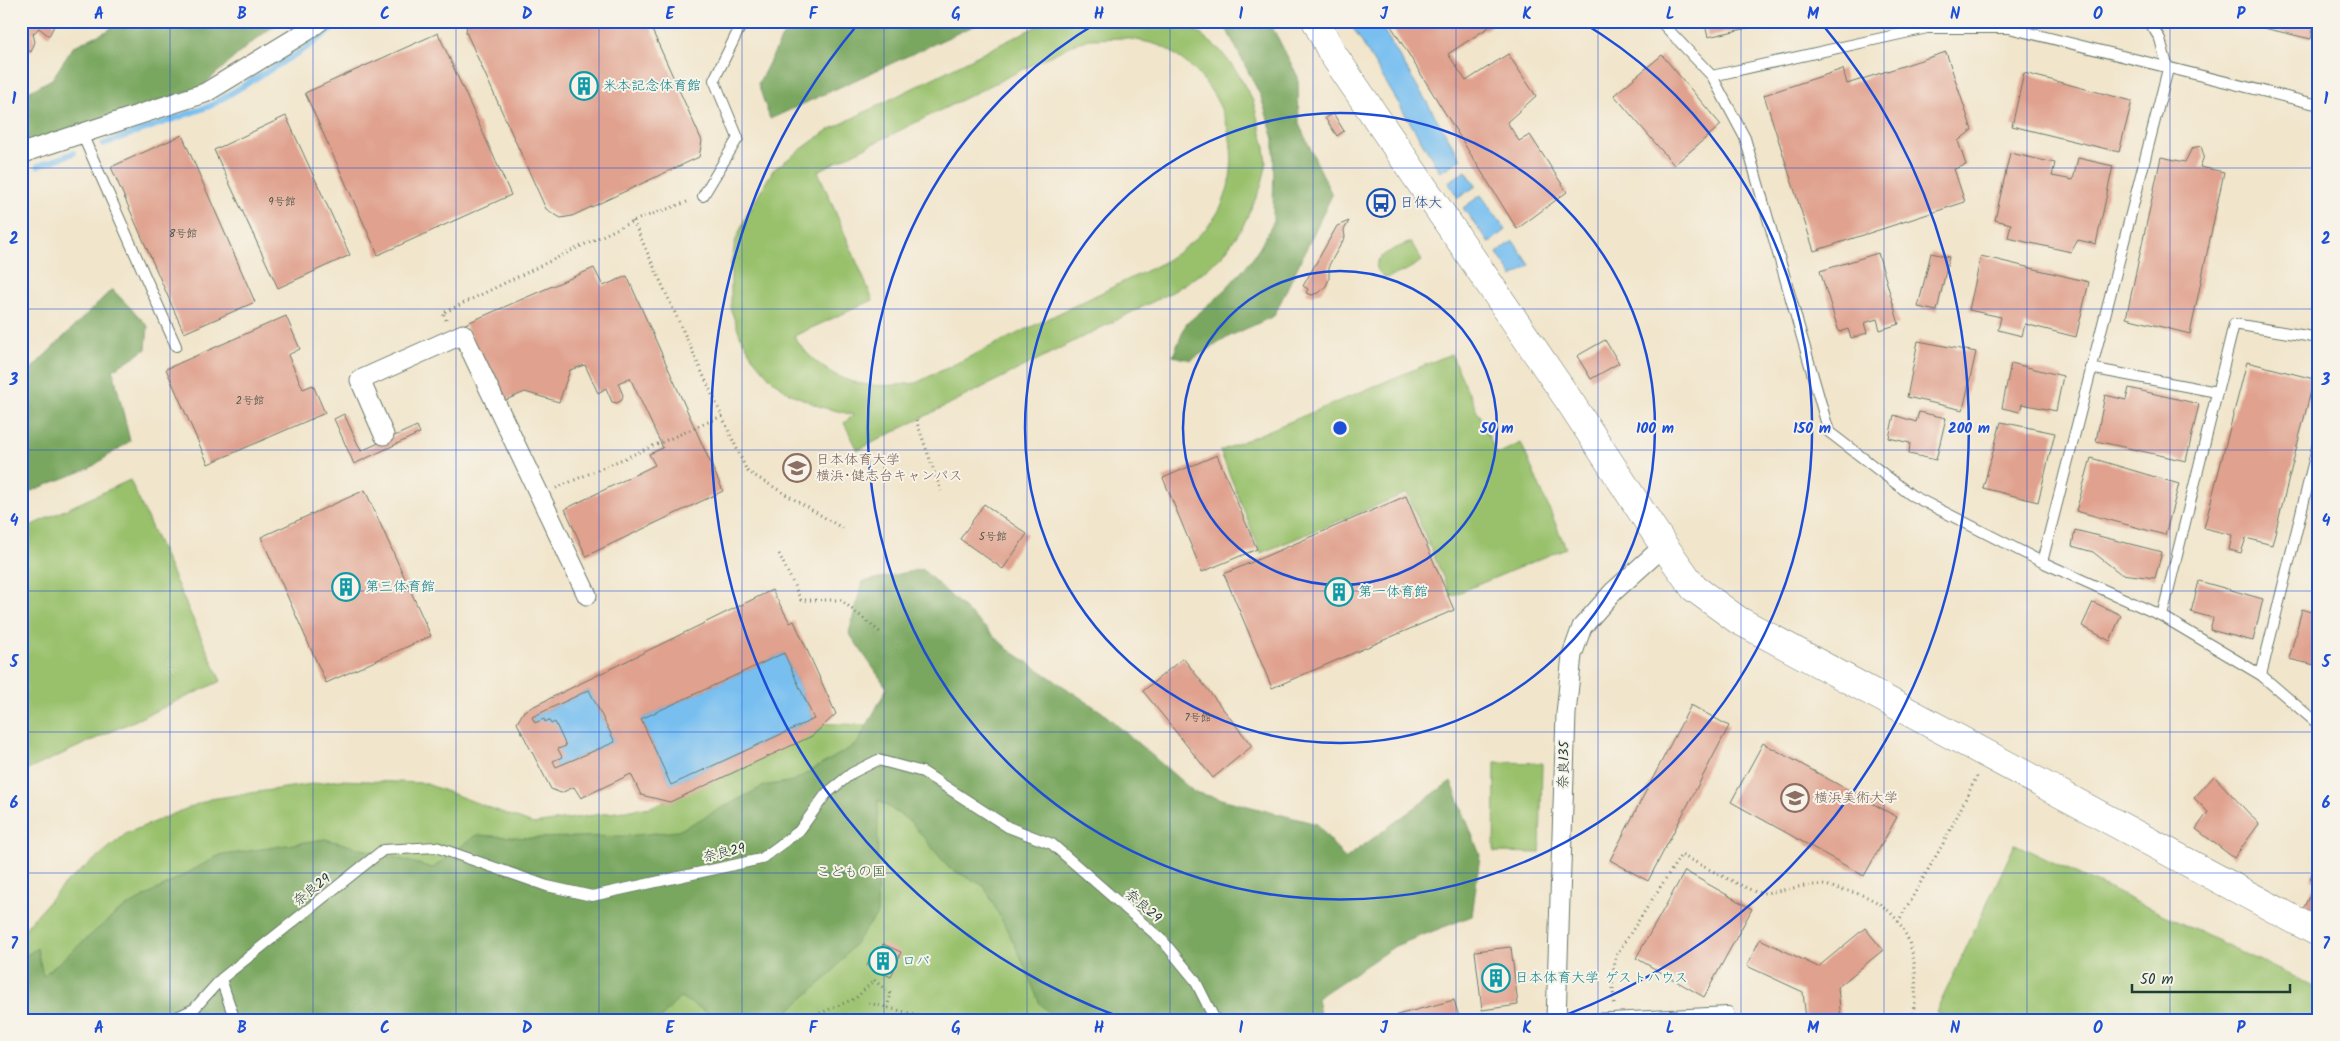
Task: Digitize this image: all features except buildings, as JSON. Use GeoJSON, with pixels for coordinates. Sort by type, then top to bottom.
{"type":"FeatureCollection","features":[{"type":"Feature","properties":{"kind":"street"},"geometry":{"type":"LineString","coordinates":[[21,155],[31,150],[205,93],[307,31],[320,21]]}},
{"type":"Feature","properties":{"kind":"street"},"geometry":{"type":"LineString","coordinates":[[1316,21],[1332,53],[1572,405],[1664,546],[1694,588],[1738,620],[2319,933]]}},
{"type":"Feature","properties":{"kind":"street"},"geometry":{"type":"LineString","coordinates":[[384,435],[360,380],[463,334],[588,595]]}},
{"type":"Feature","properties":{"kind":"street","name":"奈良135"},"geometry":{"type":"LineString","coordinates":[[1556,1020],[1566,714],[1572,655],[1582,627],[1613,592],[1664,546]]}},
{"type":"Feature","properties":{"kind":"lane"},"geometry":{"type":"LineString","coordinates":[[703,196],[738,138],[714,80],[743,21]]}},
{"type":"Feature","properties":{"kind":"lane"},"geometry":{"type":"LineString","coordinates":[[1660,21],[1712,76],[1745,138],[1829,432],[1911,495],[2042,562],[2162,616],[2262,675],[2319,725]]}},
{"type":"Feature","properties":{"kind":"lane"},"geometry":{"type":"LineString","coordinates":[[2042,562],[2090,368],[2168,69],[2160,39],[2149,21]]}},
{"type":"Feature","properties":{"kind":"lane"},"geometry":{"type":"LineString","coordinates":[[1712,76],[1926,25],[2008,28],[2319,105]]}},
{"type":"Feature","properties":{"kind":"lane"},"geometry":{"type":"LineString","coordinates":[[82,134],[176,346]]}},
{"type":"Feature","properties":{"kind":"lane"},"geometry":{"type":"LineString","coordinates":[[2162,616],[2234,324],[2319,338]]}},
{"type":"Feature","properties":{"kind":"lane"},"geometry":{"type":"LineString","coordinates":[[2090,368],[2217,392]]}},
{"type":"Feature","properties":{"kind":"lane"},"geometry":{"type":"LineString","coordinates":[[2262,675],[2319,440]]}},
{"type":"Feature","properties":{"kind":"lane","name":"奈良29"},"geometry":{"type":"LineString","coordinates":[[171,1020],[194,1009],[220,979],[383,850],[436,847],[547,886],[592,896],[761,859],[799,831],[826,794],[852,773],[878,760],[923,772],[1008,827],[1052,844],[1163,941],[1195,980],[1215,1020]]}},
{"type":"Feature","properties":{"kind":"lane"},"geometry":{"type":"LineString","coordinates":[[220,979],[234,1018],[239,1020]]}},
{"type":"Feature","properties":{"kind":"lane"},"geometry":{"type":"LineString","coordinates":[[1573,1020],[1728,1012],[1729,1020]]}},
{"type":"Feature","properties":{"kind":"path"},"geometry":{"type":"LineString","coordinates":[[454,338],[443,314],[633,220],[703,196]]}},
{"type":"Feature","properties":{"kind":"path"},"geometry":{"type":"LineString","coordinates":[[633,220],[747,471],[842,528]]}},
{"type":"Feature","properties":{"kind":"path"},"geometry":{"type":"LineString","coordinates":[[540,495],[722,416]]}},
{"type":"Feature","properties":{"kind":"path"},"geometry":{"type":"LineString","coordinates":[[916,420],[942,491]]}},
{"type":"Feature","properties":{"kind":"path"},"geometry":{"type":"LineString","coordinates":[[780,554],[801,600],[841,600],[881,633]]}},
{"type":"Feature","properties":{"kind":"path"},"geometry":{"type":"LineString","coordinates":[[1898,922],[1944,842],[1978,774]]}},
{"type":"Feature","properties":{"kind":"path"},"geometry":{"type":"LineString","coordinates":[[1615,1017],[1612,975],[1616,954],[1682,855],[1759,893],[1819,884],[1861,893],[1877,903],[1898,922],[1911,946],[1915,967],[1916,994],[1912,1020]]}},
{"type":"Feature","properties":{"kind":"path"},"geometry":{"type":"LineString","coordinates":[[813,1020],[816,1015],[856,998],[874,980],[891,994],[886,1007]]}},
{"type":"Feature","properties":{"kind":"path"},"geometry":{"type":"LineString","coordinates":[[869,1002],[920,1018],[935,1020]]}},
{"type":"Feature","properties":{"kind":"green space"},"geometry":{"type":"Polygon","coordinates":[[[120,21],[280,21],[245,48],[201,87],[21,147],[21,96],[52,79],[74,46],[107,31],[120,21]]]}},
{"type":"Feature","properties":{"kind":"green space"},"geometry":{"type":"Polygon","coordinates":[[[806,21],[984,21],[770,119],[758,84],[785,32],[806,21]]]}},
{"type":"Feature","properties":{"kind":"green space"},"geometry":{"type":"Polygon","coordinates":[[[1047,21],[1179,21],[1198,32],[1220,50],[1237,72],[1253,101],[1265,147],[1266,167],[1261,187],[1242,228],[1223,255],[1206,270],[1174,291],[858,450],[844,423],[854,415],[821,407],[789,393],[771,379],[753,358],[740,335],[731,310],[731,264],[735,242],[746,217],[773,170],[825,132],[1047,21]],[[1124,38],[1090,39],[1076,43],[818,171],[873,300],[794,336],[814,360],[832,373],[852,382],[882,386],[916,383],[1162,263],[1180,251],[1205,229],[1223,202],[1232,162],[1226,121],[1218,102],[1194,70],[1174,54],[1161,46],[1124,38]]]}},
{"type":"Feature","properties":{"kind":"green space"},"geometry":{"type":"Polygon","coordinates":[[[1220,21],[1269,21],[1298,77],[1299,124],[1332,195],[1274,316],[1230,336],[1191,360],[1173,356],[1186,324],[1218,297],[1243,270],[1259,249],[1273,223],[1274,139],[1261,97],[1226,28],[1220,21]]]}},
{"type":"Feature","properties":{"kind":"green space"},"geometry":{"type":"Polygon","coordinates":[[[1411,242],[1422,261],[1405,271],[1386,278],[1379,272],[1378,260],[1383,255],[1411,242]]]}},
{"type":"Feature","properties":{"kind":"green space"},"geometry":{"type":"Polygon","coordinates":[[[112,289],[148,326],[146,349],[113,370],[130,441],[90,468],[21,495],[21,379],[112,289]]]}},
{"type":"Feature","properties":{"kind":"green space"},"geometry":{"type":"Polygon","coordinates":[[[1451,354],[1497,454],[1521,443],[1566,548],[1451,596],[1407,493],[1261,553],[1220,451],[1451,354]]]}},
{"type":"Feature","properties":{"kind":"green space"},"geometry":{"type":"Polygon","coordinates":[[[130,480],[221,681],[21,773],[21,530],[130,480]]]}},
{"type":"Feature","properties":{"kind":"green space","name":"こどもの国"},"geometry":{"type":"Polygon","coordinates":[[[922,569],[1009,650],[1102,712],[1194,792],[1317,824],[1345,859],[1451,781],[1480,855],[1472,916],[1395,946],[1317,998],[1321,1020],[1055,1020],[1039,1002],[1020,955],[984,886],[949,868],[911,822],[878,800],[877,915],[830,975],[778,1020],[721,1020],[680,997],[659,1020],[21,1020],[21,959],[37,948],[43,976],[119,911],[218,856],[325,839],[433,868],[476,835],[529,838],[625,836],[678,831],[764,786],[793,781],[857,744],[887,688],[849,633],[862,582],[922,569]]]}},
{"type":"Feature","properties":{"kind":"green space","name":"こどもの国"},"geometry":{"type":"Polygon","coordinates":[[[812,723],[892,726],[1293,1020],[21,1020],[21,933],[62,886],[127,833],[210,799],[339,780],[424,783],[533,824],[651,807],[738,767],[812,723]]]}},
{"type":"Feature","properties":{"kind":"green space"},"geometry":{"type":"Polygon","coordinates":[[[1495,762],[1542,763],[1540,853],[1494,852],[1495,762]]]}},
{"type":"Feature","properties":{"kind":"green space"},"geometry":{"type":"Polygon","coordinates":[[[2015,844],[2319,989],[2319,1020],[1952,1020],[1936,1012],[2015,844]]]}},
{"type":"Feature","properties":{"kind":"water"},"geometry":{"type":"Polygon","coordinates":[[[1349,21],[1378,21],[1461,159],[1440,172],[1349,21]]]}},
{"type":"Feature","properties":{"kind":"water"},"geometry":{"type":"Polygon","coordinates":[[[1466,171],[1476,186],[1458,198],[1448,182],[1466,171]]]}},
{"type":"Feature","properties":{"kind":"water"},"geometry":{"type":"Polygon","coordinates":[[[1481,195],[1506,230],[1489,243],[1463,208],[1481,195]]]}},
{"type":"Feature","properties":{"kind":"water"},"geometry":{"type":"Polygon","coordinates":[[[1513,241],[1530,265],[1513,277],[1497,253],[1513,241]]]}},
{"type":"Feature","properties":{"kind":"water"},"geometry":{"type":"Polygon","coordinates":[[[784,653],[814,719],[671,785],[641,719],[784,653]]]}},
{"type":"Feature","properties":{"kind":"water"},"geometry":{"type":"Polygon","coordinates":[[[589,690],[615,742],[556,767],[532,717],[589,690]]]}},
{"type":"Feature","properties":{"kind":"waterway"},"geometry":{"type":"LineString","coordinates":[[103,144],[210,106],[306,48],[343,21]]}},
{"type":"Feature","properties":{"kind":"waterway"},"geometry":{"type":"LineString","coordinates":[[38,166],[74,153]]}},
{"type":"Feature","properties":{"kind":"place","name":"米本記念体育館"},"geometry":{"type":"Point","coordinates":[584,86]}},
{"type":"Feature","properties":{"kind":"place","name":"日体大"},"geometry":{"type":"Point","coordinates":[1381,203]}},
{"type":"Feature","properties":{"kind":"place","name":"日本体育大学 横浜･健志台キャンパス"},"geometry":{"type":"Point","coordinates":[797,468]}},
{"type":"Feature","properties":{"kind":"place","name":"第三体育館"},"geometry":{"type":"Point","coordinates":[346,587]}},
{"type":"Feature","properties":{"kind":"place","name":"第一体育館"},"geometry":{"type":"Point","coordinates":[1339,592]}},
{"type":"Feature","properties":{"kind":"place","name":"横浜美術大学"},"geometry":{"type":"Point","coordinates":[1795,798]}},
{"type":"Feature","properties":{"kind":"place","name":"ロバ"},"geometry":{"type":"Point","coordinates":[883,961]}},
{"type":"Feature","properties":{"kind":"place","name":"日本体育大学 ゲストハウス"},"geometry":{"type":"Point","coordinates":[1496,978]}}]}
